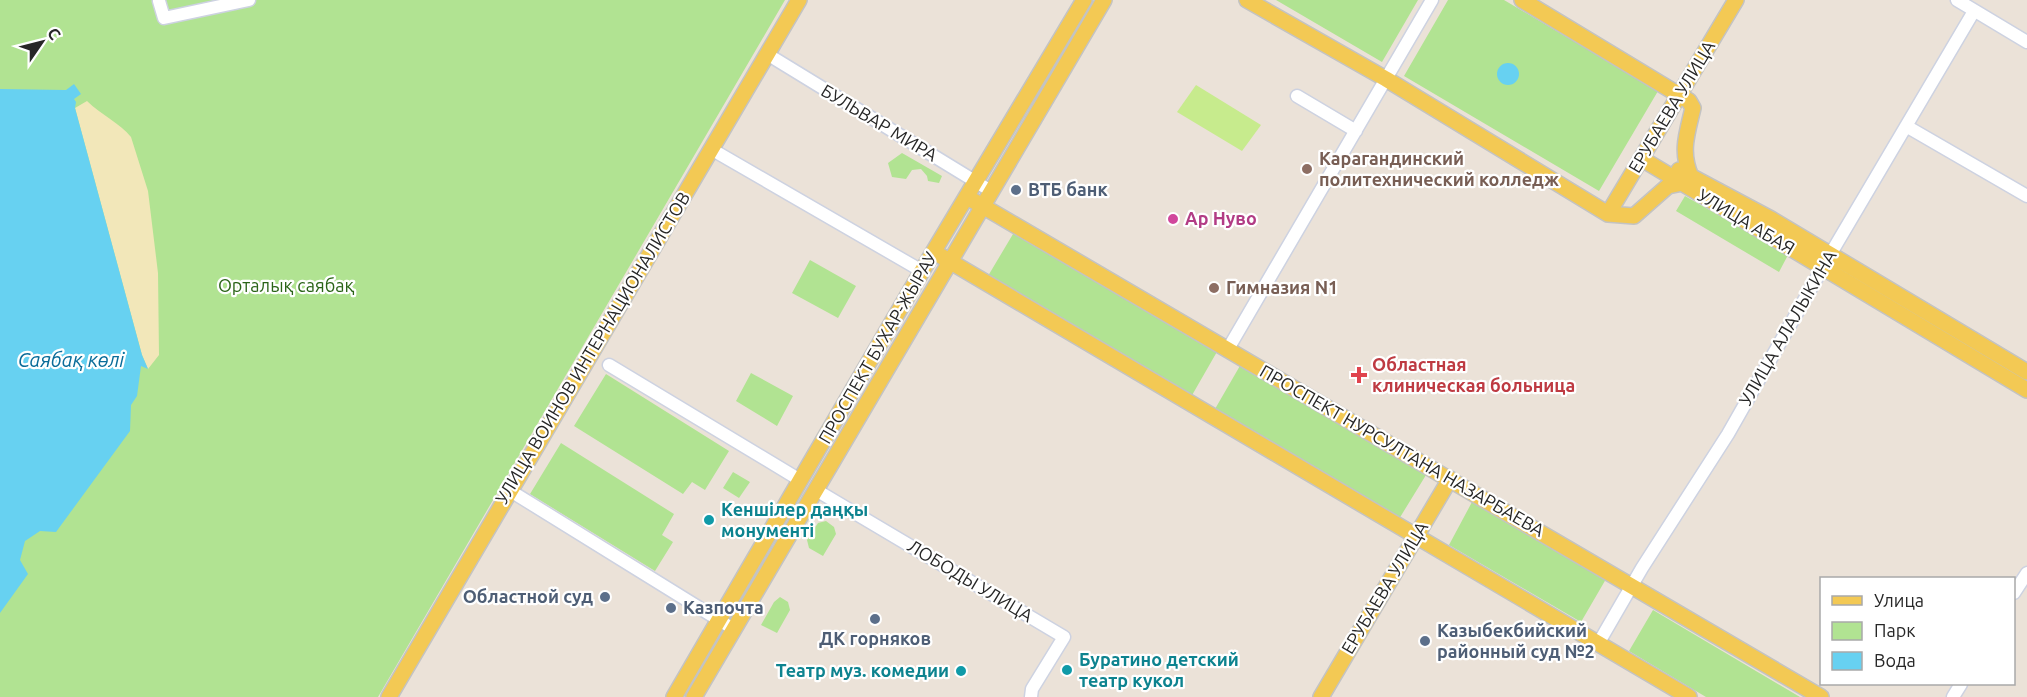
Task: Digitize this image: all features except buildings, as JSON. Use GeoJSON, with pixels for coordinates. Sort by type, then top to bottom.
{"type":"FeatureCollection","features":[{"type":"Feature","properties":{"kind":"main road","name":"УЛИЦА ВОИНОВ ИНТЕРНАЦИОНАЛИСТОВ"},"geometry":{"type":"LineString","coordinates":[[389,697],[799,0]]}},
{"type":"Feature","properties":{"kind":"main road","name":"ПРОСПЕКТ БУХАР-ЖЫРАУ"},"geometry":{"type":"LineString","coordinates":[[674,697],[922,271],[1084,0]]}},
{"type":"Feature","properties":{"kind":"main road","name":"ПРОСПЕКТ БУХАР-ЖЫРАУ"},"geometry":{"type":"LineString","coordinates":[[694,697],[1104,0]]}},
{"type":"Feature","properties":{"kind":"main road"},"geometry":{"type":"LineString","coordinates":[[1247,0],[1386,80],[1608,214]]}},
{"type":"Feature","properties":{"kind":"main road"},"geometry":{"type":"LineString","coordinates":[[1522,0],[1680,95]]}},
{"type":"Feature","properties":{"kind":"main road","name":"ЕРУБАЕВА УЛИЦА"},"geometry":{"type":"LineString","coordinates":[[1608,214],[1736,0]]}},
{"type":"Feature","properties":{"kind":"main road","name":"УЛИЦА АБАЯ"},"geometry":{"type":"LineString","coordinates":[[1680,95],[1689,101],[1693,108],[1684,148],[1687,180]]}},
{"type":"Feature","properties":{"kind":"main road"},"geometry":{"type":"LineString","coordinates":[[1645,155],[1687,180]]}},
{"type":"Feature","properties":{"kind":"main road","name":"УЛИЦА АБАЯ"},"geometry":{"type":"LineString","coordinates":[[1687,180],[1822,268],[2027,390]]}},
{"type":"Feature","properties":{"kind":"main road","name":"УЛИЦА АБАЯ"},"geometry":{"type":"LineString","coordinates":[[1608,214],[1634,216],[1668,186],[1687,180],[1771,219],[2027,372]]}},
{"type":"Feature","properties":{"kind":"main road","name":"ПРОСПЕКТ НУРСУЛТАНА НАЗАРБАЕВА"},"geometry":{"type":"LineString","coordinates":[[967,197],[1821,697]]}},
{"type":"Feature","properties":{"kind":"main road"},"geometry":{"type":"LineString","coordinates":[[934,252],[1689,697]]}},
{"type":"Feature","properties":{"kind":"main road","name":"ЕРУБАЕВА УЛИЦА"},"geometry":{"type":"LineString","coordinates":[[1321,697],[1450,479]]}},
{"type":"Feature","properties":{"kind":"street"},"geometry":{"type":"LineString","coordinates":[[159,1],[164,18],[249,0]]}},
{"type":"Feature","properties":{"kind":"street"},"geometry":{"type":"LineString","coordinates":[[1228,349],[1432,0]]}},
{"type":"Feature","properties":{"kind":"street"},"geometry":{"type":"LineString","coordinates":[[1957,0],[2027,42]]}},
{"type":"Feature","properties":{"kind":"street","name":"УЛИЦА АЛАЛЫКИНА"},"geometry":{"type":"LineString","coordinates":[[1598,644],[1632,585],[1728,434],[1830,254],[1974,11]]}},
{"type":"Feature","properties":{"kind":"street","name":"БУЛЬВАР МИРА"},"geometry":{"type":"LineString","coordinates":[[767,54],[992,191]]}},
{"type":"Feature","properties":{"kind":"street"},"geometry":{"type":"LineString","coordinates":[[1297,96],[1356,131]]}},
{"type":"Feature","properties":{"kind":"street"},"geometry":{"type":"LineString","coordinates":[[1906,126],[2027,196]]}},
{"type":"Feature","properties":{"kind":"street"},"geometry":{"type":"LineString","coordinates":[[711,149],[922,271]]}},
{"type":"Feature","properties":{"kind":"street"},"geometry":{"type":"LineString","coordinates":[[609,365],[800,480]]}},
{"type":"Feature","properties":{"kind":"street"},"geometry":{"type":"LineString","coordinates":[[509,490],[735,630]]}},
{"type":"Feature","properties":{"kind":"street","name":"ЛОБОДЫ УЛИЦА"},"geometry":{"type":"LineString","coordinates":[[816,490],[1064,637],[1032,689],[1031,697]]}},
{"type":"Feature","properties":{"kind":"street"},"geometry":{"type":"LineString","coordinates":[[2015,590],[2027,573]]}},
{"type":"Feature","properties":{"kind":"green space","name":"Орталық саябақ"},"geometry":{"type":"Polygon","coordinates":[[[0,0],[785,0],[378,697],[0,697],[0,0]]]}},
{"type":"Feature","properties":{"kind":"green space"},"geometry":{"type":"Polygon","coordinates":[[[1276,0],[1418,0],[1382,62],[1276,0]]]}},
{"type":"Feature","properties":{"kind":"green space"},"geometry":{"type":"Polygon","coordinates":[[[1448,0],[1504,0],[1658,91],[1599,191],[1404,76],[1448,0]]]}},
{"type":"Feature","properties":{"kind":"green space"},"geometry":{"type":"Polygon","coordinates":[[[1196,85],[1261,125],[1242,151],[1177,112],[1196,85]]]}},
{"type":"Feature","properties":{"kind":"green space"},"geometry":{"type":"Polygon","coordinates":[[[902,153],[942,176],[939,183],[928,181],[921,169],[912,170],[906,179],[892,177],[888,163],[902,153]]]}},
{"type":"Feature","properties":{"kind":"green space"},"geometry":{"type":"Polygon","coordinates":[[[1685,196],[1788,255],[1779,272],[1676,211],[1685,196]]]}},
{"type":"Feature","properties":{"kind":"green space"},"geometry":{"type":"Polygon","coordinates":[[[1016,229],[1218,350],[1191,397],[988,276],[1016,229]]]}},
{"type":"Feature","properties":{"kind":"green space"},"geometry":{"type":"Polygon","coordinates":[[[810,260],[856,286],[838,318],[792,293],[810,260]]]}},
{"type":"Feature","properties":{"kind":"green space"},"geometry":{"type":"Polygon","coordinates":[[[1241,364],[1426,475],[1399,519],[1215,409],[1241,364]]]}},
{"type":"Feature","properties":{"kind":"green space"},"geometry":{"type":"Polygon","coordinates":[[[751,373],[793,396],[777,426],[736,401],[751,373]]]}},
{"type":"Feature","properties":{"kind":"green space"},"geometry":{"type":"Polygon","coordinates":[[[606,374],[729,451],[705,490],[692,482],[683,494],[574,426],[606,374]]]}},
{"type":"Feature","properties":{"kind":"green space"},"geometry":{"type":"Polygon","coordinates":[[[561,443],[674,514],[662,535],[673,542],[655,571],[530,494],[561,443]]]}},
{"type":"Feature","properties":{"kind":"green space"},"geometry":{"type":"Polygon","coordinates":[[[733,472],[750,482],[739,498],[723,488],[733,472]]]}},
{"type":"Feature","properties":{"kind":"green space"},"geometry":{"type":"Polygon","coordinates":[[[1472,502],[1606,579],[1581,622],[1449,545],[1472,502]]]}},
{"type":"Feature","properties":{"kind":"green space"},"geometry":{"type":"Polygon","coordinates":[[[826,521],[834,527],[836,534],[823,556],[809,548],[807,540],[818,523],[826,521]]]}},
{"type":"Feature","properties":{"kind":"green space"},"geometry":{"type":"Polygon","coordinates":[[[780,597],[788,602],[790,610],[777,633],[761,625],[774,602],[780,597]]]}},
{"type":"Feature","properties":{"kind":"green space"},"geometry":{"type":"Polygon","coordinates":[[[1653,610],[1800,697],[1706,697],[1629,651],[1653,610]]]}},
{"type":"Feature","properties":{"kind":"sand"},"geometry":{"type":"Polygon","coordinates":[[[87,101],[131,137],[148,191],[158,273],[159,355],[148,369],[142,355],[75,108],[87,101]]]}},
{"type":"Feature","properties":{"kind":"water"},"geometry":{"type":"Polygon","coordinates":[[[1508,63],[1516,66],[1519,74],[1516,82],[1508,85],[1500,82],[1497,74],[1500,66],[1508,63]]]}},
{"type":"Feature","properties":{"kind":"water","name":"Саябақ көлі"},"geometry":{"type":"Polygon","coordinates":[[[74,84],[81,94],[74,99],[75,108],[142,355],[148,369],[141,366],[137,396],[131,405],[130,431],[56,532],[40,531],[25,541],[20,560],[28,574],[0,613],[0,89],[66,90],[74,84]]]}},
{"type":"Feature","properties":{"kind":"place","name":"Карагандинский политехнический колледж"},"geometry":{"type":"Point","coordinates":[1307,169]}},
{"type":"Feature","properties":{"kind":"place","name":"ВТБ банк"},"geometry":{"type":"Point","coordinates":[1016,190]}},
{"type":"Feature","properties":{"kind":"place","name":"Ар Нуво"},"geometry":{"type":"Point","coordinates":[1173,219]}},
{"type":"Feature","properties":{"kind":"place","name":"Гимназия N1"},"geometry":{"type":"Point","coordinates":[1214,288]}},
{"type":"Feature","properties":{"kind":"place","name":"Областная клиническая больница"},"geometry":{"type":"Point","coordinates":[1359,375]}},
{"type":"Feature","properties":{"kind":"place","name":"Кеншілер даңқы монументі"},"geometry":{"type":"Point","coordinates":[709,520]}},
{"type":"Feature","properties":{"kind":"place","name":"Областной суд"},"geometry":{"type":"Point","coordinates":[605,597]}},
{"type":"Feature","properties":{"kind":"place","name":"Казпочта"},"geometry":{"type":"Point","coordinates":[671,608]}},
{"type":"Feature","properties":{"kind":"place","name":"ДК горняков"},"geometry":{"type":"Point","coordinates":[875,619]}},
{"type":"Feature","properties":{"kind":"place","name":"Казыбекбийский районный суд №2"},"geometry":{"type":"Point","coordinates":[1425,641]}},
{"type":"Feature","properties":{"kind":"place","name":"Буратино детский театр кукол"},"geometry":{"type":"Point","coordinates":[1067,670]}},
{"type":"Feature","properties":{"kind":"place","name":"Театр муз. комедии"},"geometry":{"type":"Point","coordinates":[961,671]}}]}
